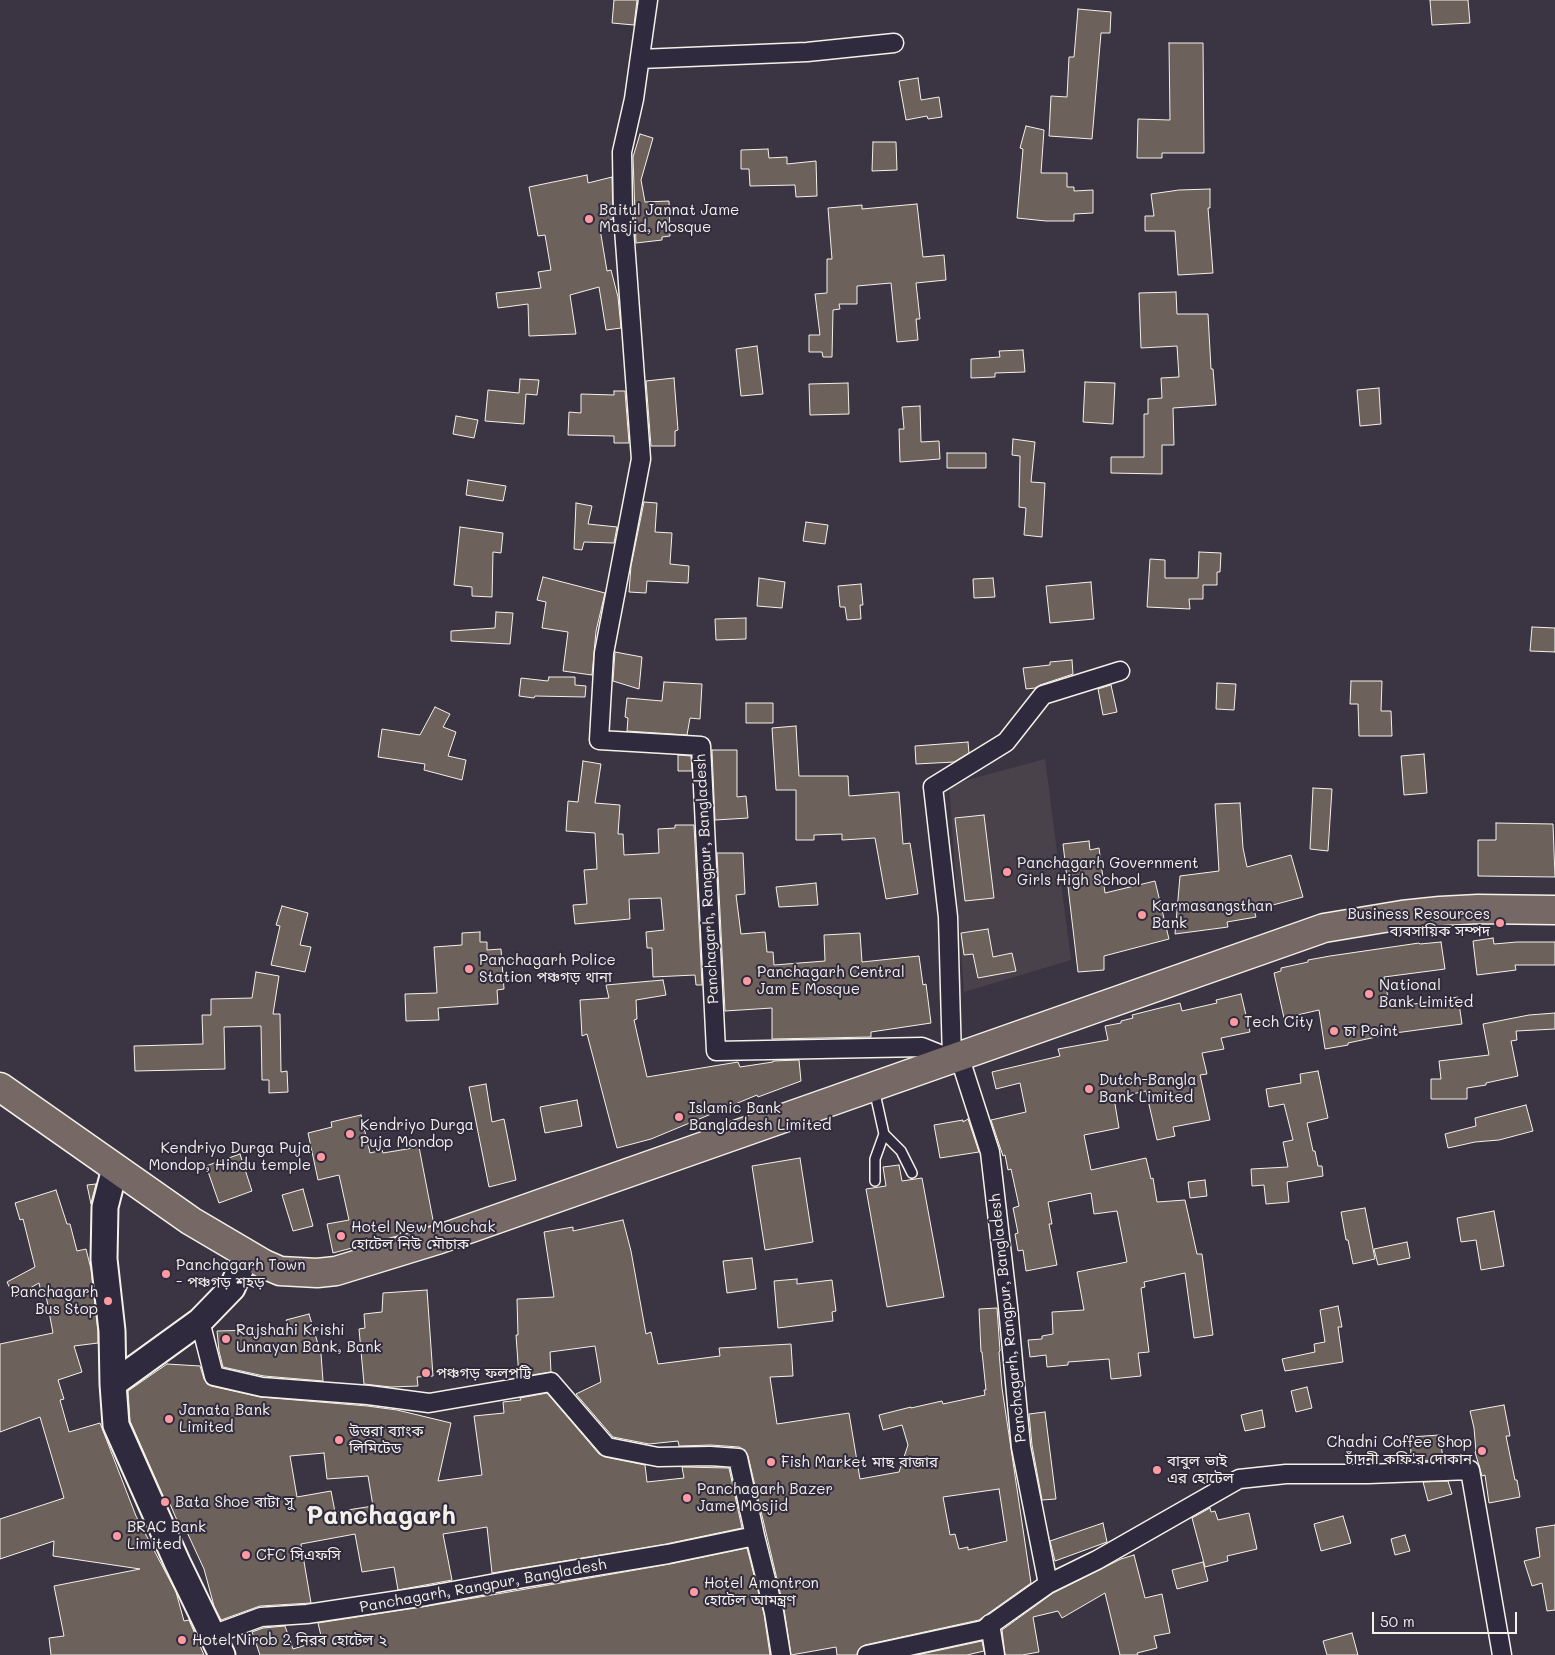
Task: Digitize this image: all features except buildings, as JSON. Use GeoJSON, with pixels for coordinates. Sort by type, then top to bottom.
{"type":"FeatureCollection","features":[{"type":"Feature","properties":{"kind":"highway"},"geometry":{"type":"LineString","coordinates":[[0,1086],[191,1221],[264,1264],[280,1270],[317,1273],[336,1270],[440,1239],[1324,928],[1402,915],[1440,911],[1478,909],[1555,910]]}},
{"type":"Feature","properties":{"kind":"street","name":"Panchagarh, Rangpur, Bangladesh"},"geometry":{"type":"LineString","coordinates":[[648,0],[634,99],[622,152],[623,215],[641,458],[604,653],[599,740],[701,746],[716,1051],[922,1047],[952,1059],[963,1068],[990,1152],[1008,1307],[1021,1446],[1048,1584]]}},
{"type":"Feature","properties":{"kind":"street"},"geometry":{"type":"LineString","coordinates":[[640,59],[807,52],[894,43]]}},
{"type":"Feature","properties":{"kind":"street"},"geometry":{"type":"LineString","coordinates":[[952,1059],[948,917],[933,787],[1006,742],[1043,695],[1120,671]]}},
{"type":"Feature","properties":{"kind":"street"},"geometry":{"type":"LineString","coordinates":[[113,1384],[112,1332],[104,1259],[105,1207],[115,1168]]}},
{"type":"Feature","properties":{"kind":"street"},"geometry":{"type":"LineString","coordinates":[[113,1384],[200,1321],[232,1288],[248,1254]]}},
{"type":"Feature","properties":{"kind":"street"},"geometry":{"type":"LineString","coordinates":[[200,1321],[214,1376],[262,1387],[368,1395],[429,1403],[551,1382],[607,1447],[658,1457],[710,1456],[738,1458],[774,1612],[781,1655]]}},
{"type":"Feature","properties":{"kind":"street","name":"Panchagarh, Rangpur, Bangladesh"},"geometry":{"type":"LineString","coordinates":[[113,1384],[116,1425],[177,1562],[217,1645],[261,1617],[316,1613],[417,1598],[668,1554],[755,1536]]}},
{"type":"Feature","properties":{"kind":"street"},"geometry":{"type":"LineString","coordinates":[[867,1655],[983,1630],[1048,1584],[1097,1560],[1239,1479],[1286,1474],[1368,1474],[1470,1470],[1502,1655]]}},
{"type":"Feature","properties":{"kind":"street"},"geometry":{"type":"LineString","coordinates":[[990,1624],[995,1655]]}},
{"type":"Feature","properties":{"kind":"lane"},"geometry":{"type":"LineString","coordinates":[[873,1087],[884,1134],[901,1151],[912,1173]]}},
{"type":"Feature","properties":{"kind":"lane"},"geometry":{"type":"LineString","coordinates":[[875,1181],[874,1159],[884,1134]]}},
{"type":"Feature","properties":{"kind":"shaded area","name":"Panchagarh Government Girls High School"},"geometry":{"type":"Polygon","coordinates":[[[1045,759],[1071,960],[964,992],[949,785],[1045,759]]]}},
{"type":"Feature","properties":{"kind":"place","name":"Baitul Jannat Jame Masjid, Mosque"},"geometry":{"type":"Point","coordinates":[589,219]}},
{"type":"Feature","properties":{"kind":"place","name":"Panchagarh Government Girls High School"},"geometry":{"type":"Point","coordinates":[1007,872]}},
{"type":"Feature","properties":{"kind":"place","name":"Karmasangsthan Bank"},"geometry":{"type":"Point","coordinates":[1142,915]}},
{"type":"Feature","properties":{"kind":"place","name":"Business Resources ব্যবসায়িক সম্পদ"},"geometry":{"type":"Point","coordinates":[1500,923]}},
{"type":"Feature","properties":{"kind":"place","name":"Panchagarh Police Station পঞ্চগড় থানা"},"geometry":{"type":"Point","coordinates":[469,969]}},
{"type":"Feature","properties":{"kind":"place","name":"Panchagarh Central Jam E Mosque"},"geometry":{"type":"Point","coordinates":[747,981]}},
{"type":"Feature","properties":{"kind":"place","name":"National Bank Limited"},"geometry":{"type":"Point","coordinates":[1369,994]}},
{"type":"Feature","properties":{"kind":"place","name":"Tech City"},"geometry":{"type":"Point","coordinates":[1234,1022]}},
{"type":"Feature","properties":{"kind":"place","name":"চা Point"},"geometry":{"type":"Point","coordinates":[1334,1031]}},
{"type":"Feature","properties":{"kind":"place","name":"Dutch-Bangla Bank Limited"},"geometry":{"type":"Point","coordinates":[1089,1089]}},
{"type":"Feature","properties":{"kind":"place","name":"Islamic Bank Bangladesh Limited"},"geometry":{"type":"Point","coordinates":[679,1117]}},
{"type":"Feature","properties":{"kind":"place","name":"Kendriyo Durga Puja Mondop"},"geometry":{"type":"Point","coordinates":[350,1134]}},
{"type":"Feature","properties":{"kind":"place","name":"Kendriyo Durga Puja Mondop, Hindu temple"},"geometry":{"type":"Point","coordinates":[321,1157]}},
{"type":"Feature","properties":{"kind":"place","name":"Hotel New Mouchak হোটেল নিউ মৌচাক"},"geometry":{"type":"Point","coordinates":[341,1236]}},
{"type":"Feature","properties":{"kind":"place","name":"Panchagarh Town - পঞ্চগড় শহড়"},"geometry":{"type":"Point","coordinates":[166,1274]}},
{"type":"Feature","properties":{"kind":"place","name":"Panchagarh Bus Stop"},"geometry":{"type":"Point","coordinates":[108,1301]}},
{"type":"Feature","properties":{"kind":"place","name":"Rajshahi Krishi Unnayan Bank, Bank"},"geometry":{"type":"Point","coordinates":[226,1339]}},
{"type":"Feature","properties":{"kind":"place","name":"পঞ্চগড় ফলপট্টি"},"geometry":{"type":"Point","coordinates":[426,1373]}},
{"type":"Feature","properties":{"kind":"place","name":"Janata Bank Limited"},"geometry":{"type":"Point","coordinates":[169,1419]}},
{"type":"Feature","properties":{"kind":"place","name":"উত্তরা ব্যাংক লিমিটেড"},"geometry":{"type":"Point","coordinates":[339,1440]}},
{"type":"Feature","properties":{"kind":"place","name":"Chadni Coffee Shop চাঁদনী কফি'র দোকান"},"geometry":{"type":"Point","coordinates":[1482,1451]}},
{"type":"Feature","properties":{"kind":"place","name":"Fish Market মাছ বাজার"},"geometry":{"type":"Point","coordinates":[771,1462]}},
{"type":"Feature","properties":{"kind":"place","name":"বাবুল ভাই এর হোটেল"},"geometry":{"type":"Point","coordinates":[1157,1470]}},
{"type":"Feature","properties":{"kind":"place","name":"Panchagarh Bazer Jame Mosjid"},"geometry":{"type":"Point","coordinates":[687,1498]}},
{"type":"Feature","properties":{"kind":"place","name":"Bata Shoe বাটা সু"},"geometry":{"type":"Point","coordinates":[165,1502]}},
{"type":"Feature","properties":{"kind":"place","name":"BRAC Bank Limited"},"geometry":{"type":"Point","coordinates":[117,1536]}},
{"type":"Feature","properties":{"kind":"place","name":"CFC সিএফসি"},"geometry":{"type":"Point","coordinates":[246,1555]}},
{"type":"Feature","properties":{"kind":"place","name":"Hotel Amontron হোটেল আমন্ত্রণ"},"geometry":{"type":"Point","coordinates":[694,1592]}},
{"type":"Feature","properties":{"kind":"place","name":"Hotel Nirob 2 নিরব হোটেল ২"},"geometry":{"type":"Point","coordinates":[182,1640]}},
{"type":"Feature","properties":{"kind":"district","name":"Panchagarh"},"geometry":{"type":"Point","coordinates":[381,1516]}}]}
